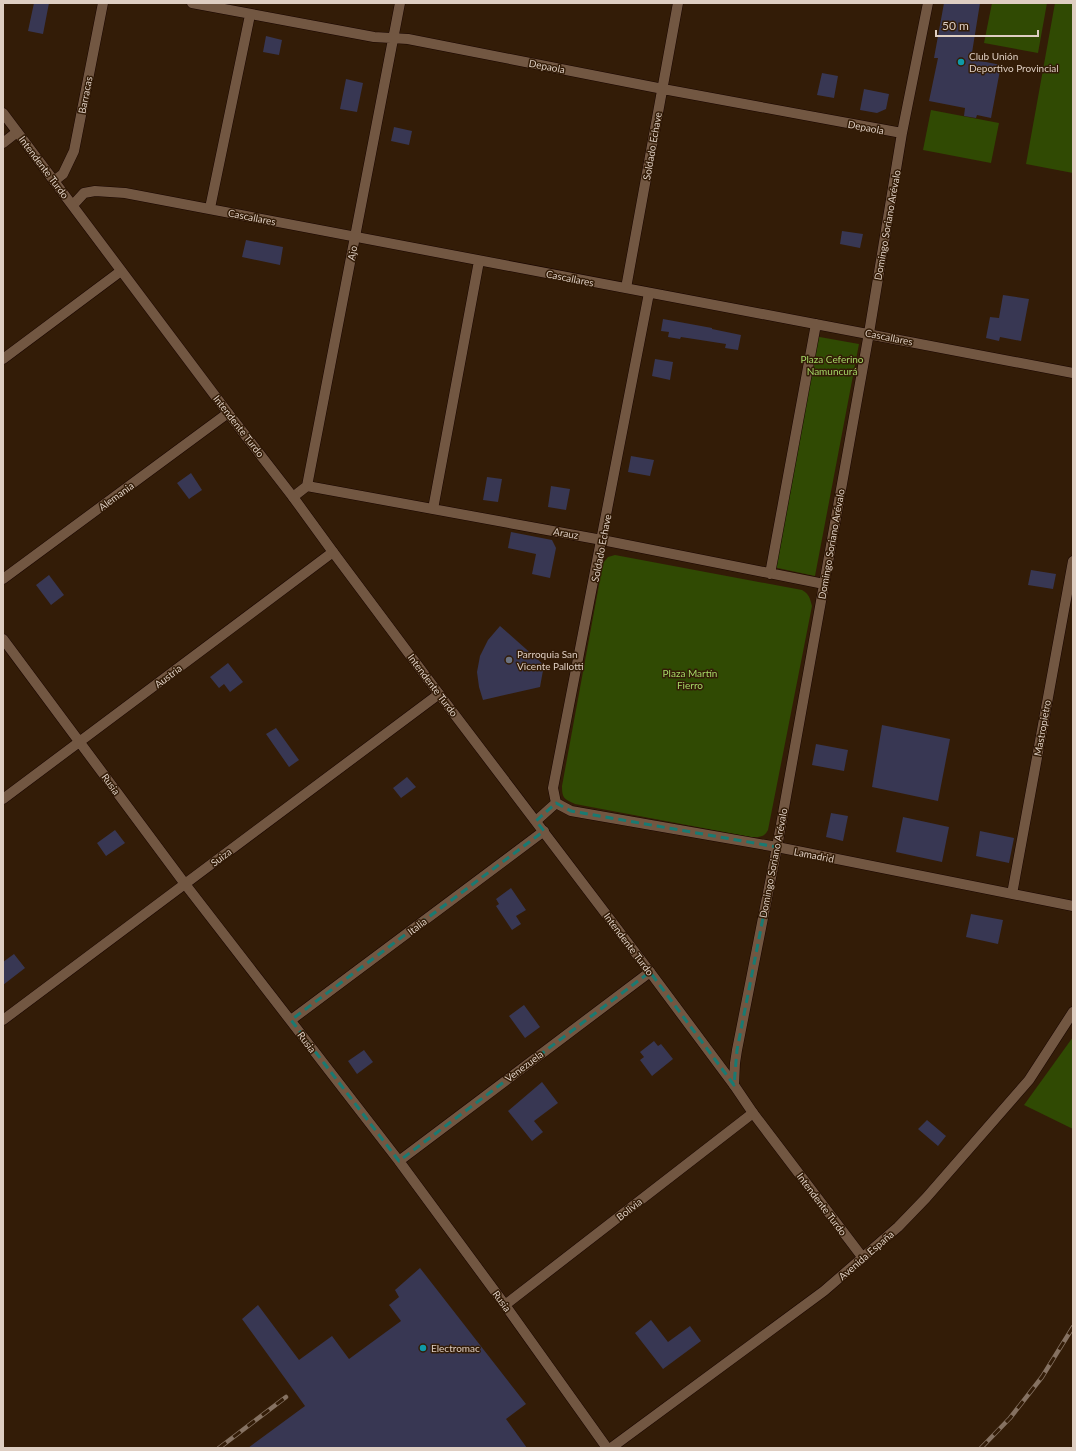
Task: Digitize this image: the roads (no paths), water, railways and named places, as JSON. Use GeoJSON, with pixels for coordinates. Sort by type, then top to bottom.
{"type":"FeatureCollection","features":[{"type":"Feature","properties":{"kind":"street","name":"Barracas"},"geometry":{"type":"LineString","coordinates":[[54,181],[63,174],[74,151],[103,3]]}},
{"type":"Feature","properties":{"kind":"street","name":"Depaola"},"geometry":{"type":"LineString","coordinates":[[192,3],[374,37],[408,39],[902,134]]}},
{"type":"Feature","properties":{"kind":"street","name":"Ajo"},"geometry":{"type":"LineString","coordinates":[[307,486],[400,3]]}},
{"type":"Feature","properties":{"kind":"street","name":"Soldado Echave"},"geometry":{"type":"LineString","coordinates":[[626,288],[678,3]]}},
{"type":"Feature","properties":{"kind":"street","name":"Domingo Soriano Arévalo"},"geometry":{"type":"LineString","coordinates":[[734,1084],[737,1050],[777,847],[869,333],[902,134],[928,3]]}},
{"type":"Feature","properties":{"kind":"street"},"geometry":{"type":"LineString","coordinates":[[210,208],[250,15]]}},
{"type":"Feature","properties":{"kind":"street","name":"Intendente Turdo"},"geometry":{"type":"LineString","coordinates":[[3,113],[228,413],[293,497],[439,694],[650,972],[734,1084],[753,1113],[862,1258]]}},
{"type":"Feature","properties":{"kind":"street"},"geometry":{"type":"LineString","coordinates":[[3,143],[17,132]]}},
{"type":"Feature","properties":{"kind":"street","name":"Cascallares"},"geometry":{"type":"LineString","coordinates":[[73,205],[84,193],[94,190],[125,193],[210,208],[479,261],[869,333],[1073,373]]}},
{"type":"Feature","properties":{"kind":"street"},"geometry":{"type":"LineString","coordinates":[[433,509],[479,261]]}},
{"type":"Feature","properties":{"kind":"street"},"geometry":{"type":"LineString","coordinates":[[3,359],[121,271]]}},
{"type":"Feature","properties":{"kind":"street","name":"Soldado Echave"},"geometry":{"type":"LineString","coordinates":[[556,803],[553,788],[650,293]]}},
{"type":"Feature","properties":{"kind":"street"},"geometry":{"type":"LineString","coordinates":[[770,574],[816,324]]}},
{"type":"Feature","properties":{"kind":"street","name":"Alemania"},"geometry":{"type":"LineString","coordinates":[[3,579],[228,413]]}},
{"type":"Feature","properties":{"kind":"street"},"geometry":{"type":"LineString","coordinates":[[293,497],[307,486]]}},
{"type":"Feature","properties":{"kind":"street","name":"Arauz"},"geometry":{"type":"LineString","coordinates":[[307,486],[602,540],[824,584]]}},
{"type":"Feature","properties":{"kind":"street","name":"Austria"},"geometry":{"type":"LineString","coordinates":[[3,799],[333,552]]}},
{"type":"Feature","properties":{"kind":"street","name":"Mastropietro"},"geometry":{"type":"LineString","coordinates":[[1012,894],[1069,600],[1073,562]]}},
{"type":"Feature","properties":{"kind":"street","name":"Rusia"},"geometry":{"type":"LineString","coordinates":[[3,639],[81,742],[184,884],[399,1161],[505,1305],[607,1448]]}},
{"type":"Feature","properties":{"kind":"street","name":"Suiza"},"geometry":{"type":"LineString","coordinates":[[3,1020],[439,694]]}},
{"type":"Feature","properties":{"kind":"street"},"geometry":{"type":"LineString","coordinates":[[536,821],[556,803]]}},
{"type":"Feature","properties":{"kind":"street","name":"Lamadrid"},"geometry":{"type":"LineString","coordinates":[[556,803],[571,810],[777,847],[1073,906]]}},
{"type":"Feature","properties":{"kind":"street","name":"Italia"},"geometry":{"type":"LineString","coordinates":[[291,1020],[544,831]]}},
{"type":"Feature","properties":{"kind":"street","name":"Venezuela"},"geometry":{"type":"LineString","coordinates":[[399,1161],[650,972]]}},
{"type":"Feature","properties":{"kind":"street","name":"Avenida España"},"geometry":{"type":"LineString","coordinates":[[612,1448],[824,1291],[898,1227],[926,1198],[1029,1080],[1073,1012]]}},
{"type":"Feature","properties":{"kind":"street","name":"Bolivia"},"geometry":{"type":"LineString","coordinates":[[505,1305],[753,1113]]}},
{"type":"Feature","properties":{"kind":"railway"},"geometry":{"type":"LineString","coordinates":[[981,1448],[1010,1418],[1042,1377],[1073,1327]]}},
{"type":"Feature","properties":{"kind":"railway"},"geometry":{"type":"LineString","coordinates":[[219,1448],[286,1397]]}},
{"type":"Feature","properties":{"kind":"place","name":"Club Unión Deportivo Provincial"},"geometry":{"type":"Point","coordinates":[961,62]}},
{"type":"Feature","properties":{"kind":"place","name":"Parroquia San Vicente Pallotti"},"geometry":{"type":"Point","coordinates":[509,660]}},
{"type":"Feature","properties":{"kind":"place","name":"Electromac"},"geometry":{"type":"Point","coordinates":[423,1348]}},
{"type":"Feature","properties":{"kind":"park label","name":"Plaza Ceferino Namuncurá"},"geometry":{"type":"Point","coordinates":[832,364]}},
{"type":"Feature","properties":{"kind":"park label","name":"Plaza Martín Fierro"},"geometry":{"type":"Point","coordinates":[690,678]}}]}
